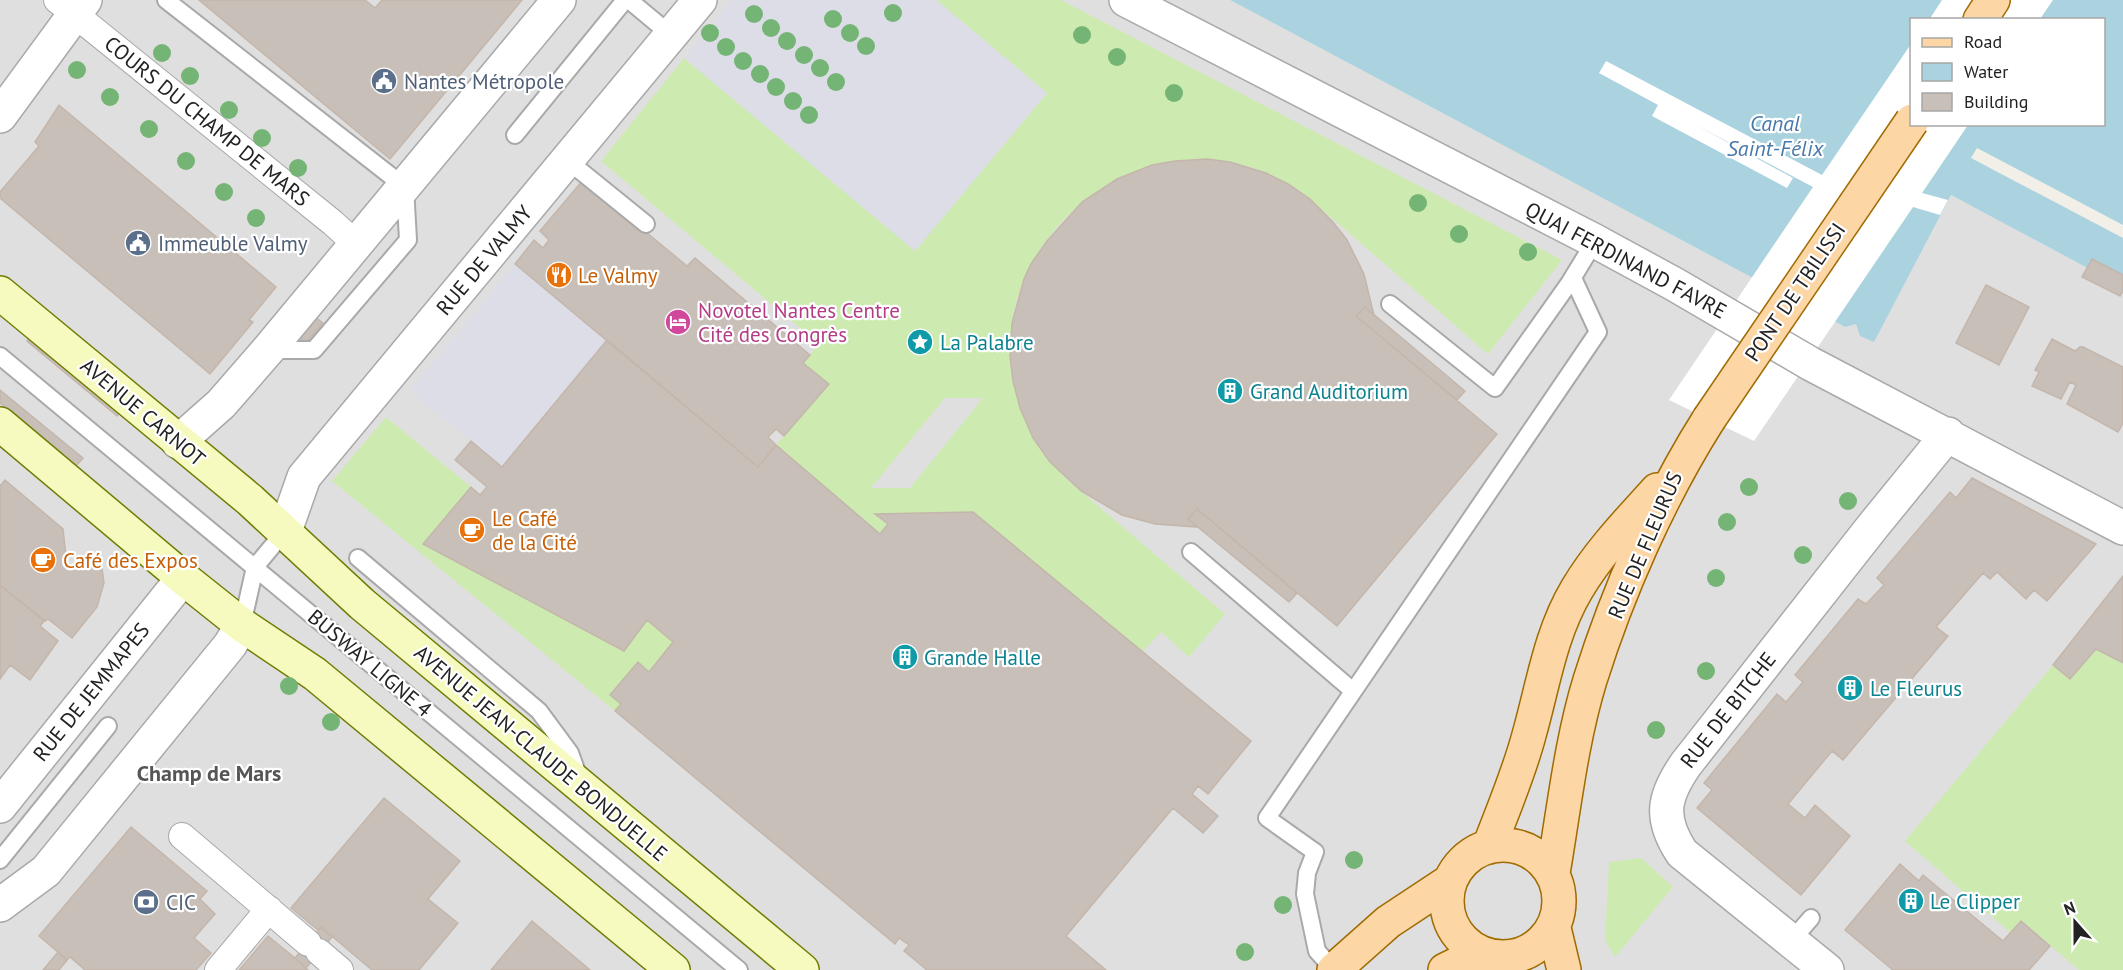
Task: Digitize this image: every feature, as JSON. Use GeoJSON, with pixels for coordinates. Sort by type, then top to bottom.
{"type":"FeatureCollection","features":[{"type":"Feature","properties":{"kind":"main road"},"geometry":{"type":"LineString","coordinates":[[1981,18],[1993,0]]}},
{"type":"Feature","properties":{"kind":"main road","name":"PONT DE TBILISSI"},"geometry":{"type":"LineString","coordinates":[[1681,464],[1709,419],[1910,122]]}},
{"type":"Feature","properties":{"kind":"main road","name":"AVENUE CARNOT"},"geometry":{"type":"LineString","coordinates":[[0,293],[285,531]]}},
{"type":"Feature","properties":{"kind":"main road"},"geometry":{"type":"LineString","coordinates":[[0,424],[183,578],[231,616],[315,674],[673,970]]}},
{"type":"Feature","properties":{"kind":"main road","name":"RUE DE FLEURUS"},"geometry":{"type":"LineString","coordinates":[[1489,847],[1529,737],[1542,681],[1558,629],[1577,589],[1617,535],[1681,464]]}},
{"type":"Feature","properties":{"kind":"main road","name":"RUE DE FLEURUS"},"geometry":{"type":"LineString","coordinates":[[1553,873],[1574,746],[1590,681],[1623,586],[1681,464]]}},
{"type":"Feature","properties":{"kind":"main road","name":"AVENUE JEAN-CLAUDE BONDUELLE"},"geometry":{"type":"LineString","coordinates":[[285,531],[362,604],[802,970]]}},
{"type":"Feature","properties":{"kind":"main road"},"geometry":{"type":"LineString","coordinates":[[1445,970],[1494,961],[1521,955],[1540,944],[1554,927],[1560,909],[1559,890],[1553,873],[1541,858],[1525,849],[1507,845],[1489,847],[1473,854],[1460,865],[1450,881],[1446,902],[1451,923],[1462,941],[1494,961]]}},
{"type":"Feature","properties":{"kind":"main road"},"geometry":{"type":"LineString","coordinates":[[1334,970],[1388,922],[1450,881]]}},
{"type":"Feature","properties":{"kind":"main road"},"geometry":{"type":"LineString","coordinates":[[1554,927],[1564,970]]}},
{"type":"Feature","properties":{"kind":"street"},"geometry":{"type":"LineString","coordinates":[[178,442],[221,404],[268,350],[560,0]]}},
{"type":"Feature","properties":{"kind":"street","name":"RUE DE VALMY"},"geometry":{"type":"LineString","coordinates":[[285,531],[304,477],[700,0]]}},
{"type":"Feature","properties":{"kind":"street","name":"QUAI FERDINAND FAVRE"},"geometry":{"type":"LineString","coordinates":[[1126,0],[1595,241],[1812,364],[2123,528]]}},
{"type":"Feature","properties":{"kind":"street"},"geometry":{"type":"LineString","coordinates":[[0,116],[72,5]]}},
{"type":"Feature","properties":{"kind":"street","name":"COURS DU CHAMP DE MARS"},"geometry":{"type":"LineString","coordinates":[[72,5],[356,244]]}},
{"type":"Feature","properties":{"kind":"street","name":"RUE DE BITCHE"},"geometry":{"type":"LineString","coordinates":[[1827,970],[1801,930],[1682,853],[1672,838],[1666,804],[1672,784],[1873,526],[1948,434]]}},
{"type":"Feature","properties":{"kind":"street","name":"RUE DE JEMMAPES"},"geometry":{"type":"LineString","coordinates":[[0,806],[183,578]]}},
{"type":"Feature","properties":{"kind":"street"},"geometry":{"type":"LineString","coordinates":[[0,905],[45,871],[225,651],[231,616]]}},
{"type":"Feature","properties":{"kind":"street"},"geometry":{"type":"LineString","coordinates":[[182,836],[340,970]]}},
{"type":"Feature","properties":{"kind":"street"},"geometry":{"type":"LineString","coordinates":[[218,970],[269,909]]}},
{"type":"Feature","properties":{"kind":"lane"},"geometry":{"type":"LineString","coordinates":[[166,0],[405,187],[408,240],[314,350],[268,350]]}},
{"type":"Feature","properties":{"kind":"lane"},"geometry":{"type":"LineString","coordinates":[[515,135],[627,0],[671,34]]}},
{"type":"Feature","properties":{"kind":"lane"},"geometry":{"type":"LineString","coordinates":[[567,160],[646,224]]}},
{"type":"Feature","properties":{"kind":"lane"},"geometry":{"type":"LineString","coordinates":[[1390,304],[1495,388],[1573,278],[1595,241]]}},
{"type":"Feature","properties":{"kind":"lane"},"geometry":{"type":"LineString","coordinates":[[1334,970],[1317,951],[1305,894],[1306,873],[1315,852],[1267,818],[1598,332],[1573,278]]}},
{"type":"Feature","properties":{"kind":"lane","name":"BUSWAY LIGNE 4"},"geometry":{"type":"LineString","coordinates":[[0,356],[739,970]]}},
{"type":"Feature","properties":{"kind":"lane"},"geometry":{"type":"LineString","coordinates":[[231,616],[255,567],[285,531]]}},
{"type":"Feature","properties":{"kind":"lane"},"geometry":{"type":"LineString","coordinates":[[1191,552],[1353,691]]}},
{"type":"Feature","properties":{"kind":"lane"},"geometry":{"type":"LineString","coordinates":[[357,558],[539,711],[570,753],[582,788]]}},
{"type":"Feature","properties":{"kind":"lane"},"geometry":{"type":"LineString","coordinates":[[0,860],[108,726]]}},
{"type":"Feature","properties":{"kind":"shaded area"},"geometry":{"type":"Polygon","coordinates":[[[0,0],[1230,0],[1845,327],[1940,215],[1951,195],[2123,287],[2123,970],[0,970],[0,0]]]}},
{"type":"Feature","properties":{"kind":"shaded area"},"geometry":{"type":"Polygon","coordinates":[[[733,0],[936,0],[1047,93],[915,251],[684,58],[733,0]]]}},
{"type":"Feature","properties":{"kind":"shaded area"},"geometry":{"type":"Polygon","coordinates":[[[515,264],[631,361],[526,487],[410,391],[515,264]]]}},
{"type":"Feature","properties":{"kind":"green space"},"geometry":{"type":"Polygon","coordinates":[[[936,0],[1061,0],[1562,260],[1488,354],[1310,199],[1267,173],[1221,161],[1175,161],[1131,174],[1091,196],[1057,227],[1031,265],[1015,309],[1010,356],[1015,390],[1034,436],[1064,477],[1225,614],[1189,657],[1161,632],[1142,652],[888,524],[880,534],[776,445],[828,384],[803,363],[819,344],[601,161],[684,58],[915,250],[1047,93],[936,0]],[[945,398],[871,488],[910,488],[983,398],[945,398]]]}},
{"type":"Feature","properties":{"kind":"green space"},"geometry":{"type":"Polygon","coordinates":[[[386,417],[471,487],[424,544],[623,651],[647,620],[673,642],[615,711],[332,481],[386,417]]]}},
{"type":"Feature","properties":{"kind":"green space"},"geometry":{"type":"Polygon","coordinates":[[[2096,649],[2123,663],[2123,970],[2079,970],[2021,921],[2011,933],[1905,841],[2053,665],[2070,679],[2096,649]]]}},
{"type":"Feature","properties":{"kind":"green space"},"geometry":{"type":"Polygon","coordinates":[[[1641,858],[1673,887],[1615,957],[1605,940],[1609,862],[1641,858]]]}},
{"type":"Feature","properties":{"kind":"water","name":"Canal Saint-Félix"},"geometry":{"type":"Polygon","coordinates":[[[1230,0],[2123,0],[2123,225],[1977,148],[1971,158],[2123,238],[2123,287],[1951,195],[1874,342],[1860,336],[1856,324],[1845,327],[1230,0]]]}},
{"type":"Feature","properties":{"kind":"pier"},"geometry":{"type":"Polygon","coordinates":[[[1942,0],[2053,0],[2041,18],[1930,18],[1942,0]]]}},
{"type":"Feature","properties":{"kind":"pier"},"geometry":{"type":"Polygon","coordinates":[[[1910,45],[1910,126],[1967,126],[1922,193],[1948,200],[1940,215],[1913,207],[1754,441],[1669,400],[1813,187],[1694,124],[1793,178],[1787,188],[1652,116],[1658,105],[1599,73],[1606,61],[1822,175],[1910,45]]]}},
{"type":"Feature","properties":{"kind":"building"},"geometry":{"type":"Polygon","coordinates":[[[199,0],[365,0],[375,8],[382,0],[522,0],[390,159],[199,0]]]}},
{"type":"Feature","properties":{"kind":"building","name":"Immeuble Valmy"},"geometry":{"type":"Polygon","coordinates":[[[59,105],[276,287],[249,320],[253,322],[210,374],[0,198],[0,192],[39,146],[35,142],[59,105]]]}},
{"type":"Feature","properties":{"kind":"building","name":"Grand Auditorium"},"geometry":{"type":"Polygon","coordinates":[[[1207,159],[1230,162],[1266,173],[1310,199],[1347,240],[1364,274],[1374,315],[1365,307],[1356,316],[1497,434],[1337,626],[1197,509],[1188,519],[1197,527],[1155,524],[1122,515],[1081,491],[1050,462],[1033,438],[1020,408],[1010,356],[1012,323],[1024,279],[1047,241],[1082,202],[1117,179],[1152,165],[1207,159]]]}},
{"type":"Feature","properties":{"kind":"building","name":"Novotel Nantes Centre Cité des Congrès"},"geometry":{"type":"Polygon","coordinates":[[[583,180],[687,266],[695,258],[810,355],[803,363],[829,384],[784,436],[776,429],[768,437],[776,445],[758,467],[515,264],[534,240],[543,248],[549,240],[540,231],[583,180]]]}},
{"type":"Feature","properties":{"kind":"building"},"geometry":{"type":"Polygon","coordinates":[[[2092,259],[2123,275],[2123,291],[2120,296],[2082,277],[2092,259]]]}},
{"type":"Feature","properties":{"kind":"building"},"geometry":{"type":"Polygon","coordinates":[[[1986,285],[2029,307],[1999,365],[1956,343],[1986,285]]]}},
{"type":"Feature","properties":{"kind":"building"},"geometry":{"type":"Polygon","coordinates":[[[1365,307],[1465,391],[1457,400],[1356,316],[1365,307]]]}},
{"type":"Feature","properties":{"kind":"building"},"geometry":{"type":"Polygon","coordinates":[[[314,316],[323,323],[306,343],[297,335],[314,316]]]}},
{"type":"Feature","properties":{"kind":"building"},"geometry":{"type":"Polygon","coordinates":[[[32,334],[122,409],[117,416],[27,341],[32,334]]]}},
{"type":"Feature","properties":{"kind":"building"},"geometry":{"type":"Polygon","coordinates":[[[2052,339],[2075,351],[2083,347],[2123,367],[2123,423],[2118,432],[2067,404],[2076,385],[2070,382],[2061,399],[2032,386],[2039,372],[2035,370],[2052,339]]]}},
{"type":"Feature","properties":{"kind":"building","name":"Grande Halle"},"geometry":{"type":"Polygon","coordinates":[[[607,340],[758,467],[776,445],[880,534],[888,524],[875,514],[973,512],[1251,741],[1208,794],[1198,786],[1192,794],[1218,816],[1203,833],[1173,808],[1066,936],[1106,970],[927,970],[904,951],[909,945],[899,938],[895,944],[615,711],[621,704],[610,695],[638,662],[649,672],[673,642],[647,620],[624,651],[423,544],[471,487],[480,495],[487,487],[455,460],[471,441],[502,467],[607,340]]]}},
{"type":"Feature","properties":{"kind":"building"},"geometry":{"type":"Polygon","coordinates":[[[0,390],[83,458],[76,466],[0,403],[0,390]]]}},
{"type":"Feature","properties":{"kind":"building","name":"Le Fleurus"},"geometry":{"type":"Polygon","coordinates":[[[1972,478],[2096,544],[2047,601],[2034,590],[2026,599],[1997,572],[1990,579],[1983,573],[1936,627],[1948,636],[1843,760],[1832,751],[1788,804],[1805,818],[1815,805],[1850,836],[1801,895],[1697,808],[1712,790],[1704,783],[1777,694],[1786,702],[1803,682],[1795,675],[1858,599],[1866,604],[1884,585],[1877,578],[1950,492],[1956,498],[1972,478]]]}},
{"type":"Feature","properties":{"kind":"building"},"geometry":{"type":"Polygon","coordinates":[[[5,480],[63,529],[67,566],[101,561],[104,583],[97,607],[72,638],[48,619],[45,621],[0,585],[0,486],[5,480]]]}},
{"type":"Feature","properties":{"kind":"building"},"geometry":{"type":"Polygon","coordinates":[[[1197,509],[1297,593],[1289,602],[1188,519],[1197,509]]]}},
{"type":"Feature","properties":{"kind":"building"},"geometry":{"type":"Polygon","coordinates":[[[2123,576],[2123,663],[2096,649],[2070,679],[2053,665],[2123,576]]]}},
{"type":"Feature","properties":{"kind":"building"},"geometry":{"type":"Polygon","coordinates":[[[0,585],[44,621],[40,626],[58,641],[30,680],[10,665],[0,679],[0,585]]]}},
{"type":"Feature","properties":{"kind":"building"},"geometry":{"type":"Polygon","coordinates":[[[384,798],[460,861],[428,899],[458,923],[419,970],[372,970],[321,927],[318,930],[291,908],[384,798]]]}},
{"type":"Feature","properties":{"kind":"building"},"geometry":{"type":"Polygon","coordinates":[[[131,827],[207,891],[200,899],[215,914],[194,938],[211,953],[196,970],[85,970],[70,957],[67,960],[39,936],[131,827]]]}},
{"type":"Feature","properties":{"kind":"building","name":"Le Clipper"},"geometry":{"type":"Polygon","coordinates":[[[1900,864],[1919,881],[1923,875],[2003,941],[2021,921],[2050,946],[2029,970],[1893,970],[1845,930],[1900,864]]]}},
{"type":"Feature","properties":{"kind":"building"},"geometry":{"type":"Polygon","coordinates":[[[532,921],[590,970],[491,970],[532,921]]]}},
{"type":"Feature","properties":{"kind":"building"},"geometry":{"type":"Polygon","coordinates":[[[321,927],[332,937],[306,968],[295,958],[321,927]]]}},
{"type":"Feature","properties":{"kind":"building"},"geometry":{"type":"Polygon","coordinates":[[[268,936],[295,958],[308,970],[239,970],[268,936]]]}},
{"type":"Feature","properties":{"kind":"building"},"geometry":{"type":"Polygon","coordinates":[[[58,952],[67,960],[59,970],[43,970],[58,952]]]}},
{"type":"Feature","properties":{"kind":"place","name":"Nantes Métropole"},"geometry":{"type":"Point","coordinates":[384,81]}},
{"type":"Feature","properties":{"kind":"place","name":"Immeuble Valmy"},"geometry":{"type":"Point","coordinates":[138,243]}},
{"type":"Feature","properties":{"kind":"place","name":"Le Valmy"},"geometry":{"type":"Point","coordinates":[559,275]}},
{"type":"Feature","properties":{"kind":"place","name":"Novotel Nantes Centre Cité des Congrès"},"geometry":{"type":"Point","coordinates":[678,322]}},
{"type":"Feature","properties":{"kind":"place","name":"La Palabre"},"geometry":{"type":"Point","coordinates":[920,342]}},
{"type":"Feature","properties":{"kind":"place","name":"Grand Auditorium"},"geometry":{"type":"Point","coordinates":[1230,391]}},
{"type":"Feature","properties":{"kind":"place","name":"Le Café de la Cité"},"geometry":{"type":"Point","coordinates":[472,530]}},
{"type":"Feature","properties":{"kind":"place","name":"Café des Expos"},"geometry":{"type":"Point","coordinates":[43,560]}},
{"type":"Feature","properties":{"kind":"place","name":"Grande Halle"},"geometry":{"type":"Point","coordinates":[905,657]}},
{"type":"Feature","properties":{"kind":"place","name":"Le Fleurus"},"geometry":{"type":"Point","coordinates":[1850,688]}},
{"type":"Feature","properties":{"kind":"place","name":"Le Clipper"},"geometry":{"type":"Point","coordinates":[1911,901]}},
{"type":"Feature","properties":{"kind":"place","name":"CIC"},"geometry":{"type":"Point","coordinates":[146,902]}},
{"type":"Feature","properties":{"kind":"district","name":"Champ de Mars"},"geometry":{"type":"Point","coordinates":[209,773]}}]}
